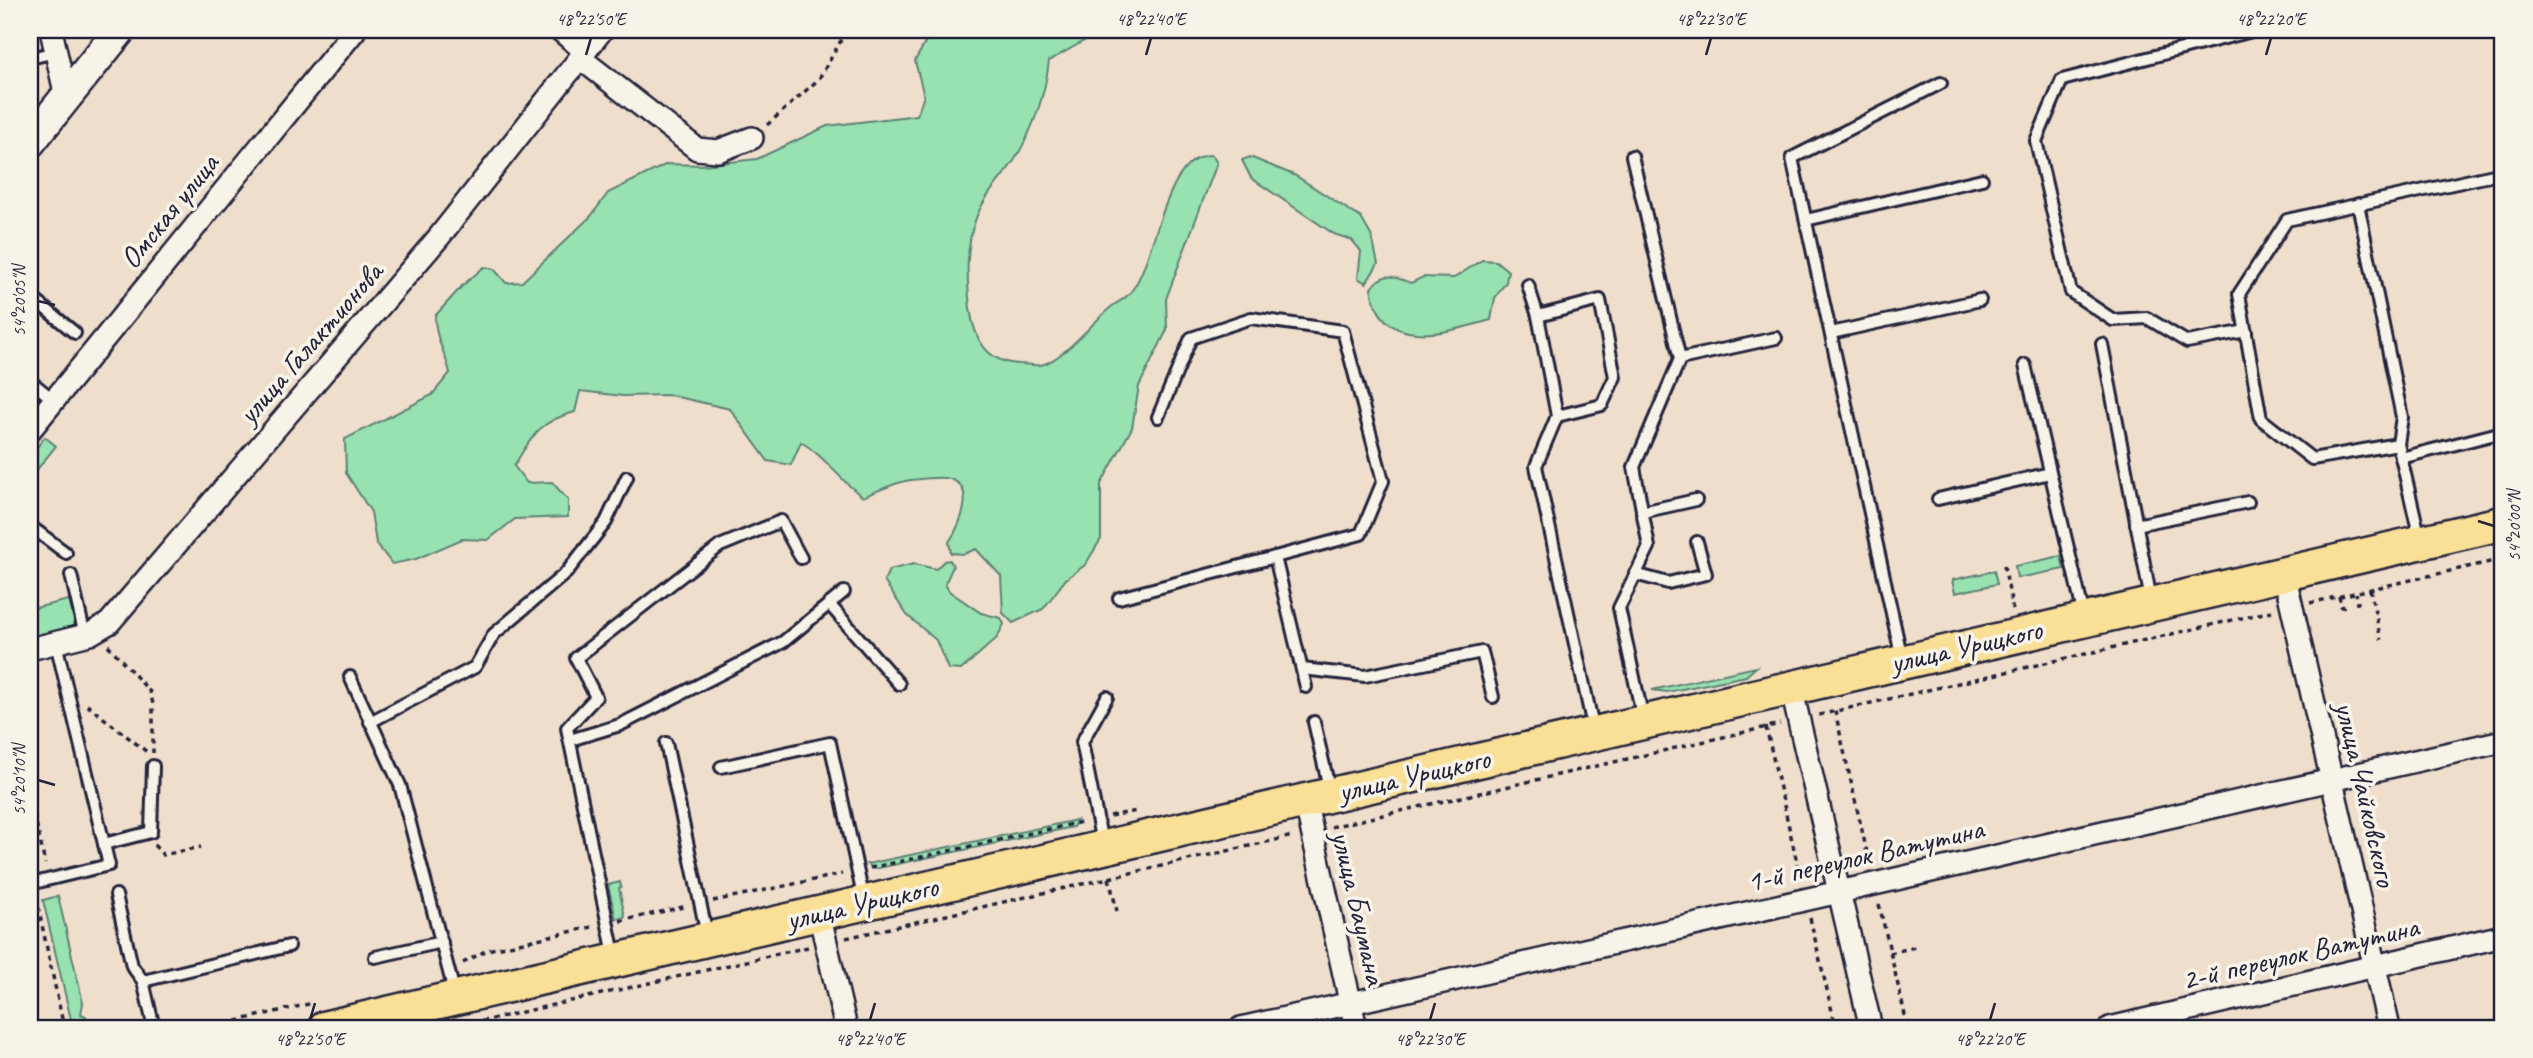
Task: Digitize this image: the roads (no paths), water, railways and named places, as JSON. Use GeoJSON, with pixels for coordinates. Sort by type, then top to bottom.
{"type":"FeatureCollection","features":[{"type":"Feature","properties":{"kind":"main road","name":"улица Урицкого"},"geometry":{"type":"LineString","coordinates":[[332,1027],[454,1013],[616,961],[708,939],[823,928],[865,902],[1106,863],[1594,733],[2503,523]]}},
{"type":"Feature","properties":{"kind":"street"},"geometry":{"type":"LineString","coordinates":[[51,30],[66,97]]}},
{"type":"Feature","properties":{"kind":"street"},"geometry":{"type":"LineString","coordinates":[[30,142],[120,30]]}},
{"type":"Feature","properties":{"kind":"street","name":"Омская улица"},"geometry":{"type":"LineString","coordinates":[[30,430],[355,30]]}},
{"type":"Feature","properties":{"kind":"street"},"geometry":{"type":"LineString","coordinates":[[560,30],[582,54],[697,149],[718,151],[752,138]]}},
{"type":"Feature","properties":{"kind":"street","name":"улица Галактионова"},"geometry":{"type":"LineString","coordinates":[[30,649],[91,633],[109,623],[439,237],[602,30]]}},
{"type":"Feature","properties":{"kind":"street","name":"улица Чайковского"},"geometry":{"type":"LineString","coordinates":[[2284,573],[2389,1028]]}},
{"type":"Feature","properties":{"kind":"street"},"geometry":{"type":"LineString","coordinates":[[1791,687],[1871,1028]]}},
{"type":"Feature","properties":{"kind":"street","name":"1-й переулок Ватутина"},"geometry":{"type":"LineString","coordinates":[[1241,1028],[2503,741]]}},
{"type":"Feature","properties":{"kind":"street","name":"улица Баумана"},"geometry":{"type":"LineString","coordinates":[[1316,809],[1356,1028]]}},
{"type":"Feature","properties":{"kind":"street"},"geometry":{"type":"LineString","coordinates":[[823,928],[846,1028]]}},
{"type":"Feature","properties":{"kind":"street","name":"2-й переулок Ватутина"},"geometry":{"type":"LineString","coordinates":[[2110,1028],[2503,936]]}},
{"type":"Feature","properties":{"kind":"lane"},"geometry":{"type":"LineString","coordinates":[[2246,331],[2187,342],[2147,318],[2113,320],[2071,292],[2036,141],[2062,80],[2256,30]]}},
{"type":"Feature","properties":{"kind":"lane"},"geometry":{"type":"LineString","coordinates":[[30,58],[56,52]]}},
{"type":"Feature","properties":{"kind":"lane"},"geometry":{"type":"LineString","coordinates":[[1902,660],[1792,158],[1941,83]]}},
{"type":"Feature","properties":{"kind":"lane"},"geometry":{"type":"LineString","coordinates":[[1632,156],[1680,359],[1634,467],[1649,547],[1619,608],[1644,722]]}},
{"type":"Feature","properties":{"kind":"lane"},"geometry":{"type":"LineString","coordinates":[[2398,444],[2312,460],[2261,419],[2239,294],[2287,220],[2503,173]]}},
{"type":"Feature","properties":{"kind":"lane"},"geometry":{"type":"LineString","coordinates":[[1806,220],[1982,179]]}},
{"type":"Feature","properties":{"kind":"lane"},"geometry":{"type":"LineString","coordinates":[[2358,204],[2402,417],[2398,444],[2421,542]]}},
{"type":"Feature","properties":{"kind":"lane"},"geometry":{"type":"LineString","coordinates":[[1528,285],[1538,316],[1557,416],[1536,466],[1594,733]]}},
{"type":"Feature","properties":{"kind":"lane"},"geometry":{"type":"LineString","coordinates":[[30,296],[75,334]]}},
{"type":"Feature","properties":{"kind":"lane"},"geometry":{"type":"LineString","coordinates":[[1538,316],[1600,300],[1615,377],[1602,405],[1557,416]]}},
{"type":"Feature","properties":{"kind":"lane"},"geometry":{"type":"LineString","coordinates":[[1831,333],[1980,300]]}},
{"type":"Feature","properties":{"kind":"lane"},"geometry":{"type":"LineString","coordinates":[[1119,598],[1361,534],[1383,481],[1343,331],[1251,318],[1191,338],[1158,416]]}},
{"type":"Feature","properties":{"kind":"lane"},"geometry":{"type":"LineString","coordinates":[[1680,359],[1776,338]]}},
{"type":"Feature","properties":{"kind":"lane"},"geometry":{"type":"LineString","coordinates":[[2102,344],[2152,603]]}},
{"type":"Feature","properties":{"kind":"lane"},"geometry":{"type":"LineString","coordinates":[[2025,365],[2084,619]]}},
{"type":"Feature","properties":{"kind":"lane"},"geometry":{"type":"LineString","coordinates":[[30,381],[54,400]]}},
{"type":"Feature","properties":{"kind":"lane"},"geometry":{"type":"LineString","coordinates":[[2401,458],[2499,433],[2503,424]]}},
{"type":"Feature","properties":{"kind":"lane"},"geometry":{"type":"LineString","coordinates":[[1938,499],[2050,473]]}},
{"type":"Feature","properties":{"kind":"lane"},"geometry":{"type":"LineString","coordinates":[[370,722],[475,667],[494,634],[574,563],[606,522],[627,477]]}},
{"type":"Feature","properties":{"kind":"lane"},"geometry":{"type":"LineString","coordinates":[[1642,512],[1696,500]]}},
{"type":"Feature","properties":{"kind":"lane"},"geometry":{"type":"LineString","coordinates":[[2136,525],[2248,502]]}},
{"type":"Feature","properties":{"kind":"lane"},"geometry":{"type":"LineString","coordinates":[[616,961],[567,729],[596,697],[576,658],[720,545],[781,521],[801,558]]}},
{"type":"Feature","properties":{"kind":"lane"},"geometry":{"type":"LineString","coordinates":[[30,526],[66,553]]}},
{"type":"Feature","properties":{"kind":"lane"},"geometry":{"type":"LineString","coordinates":[[1635,575],[1668,583],[1706,574],[1697,542]]}},
{"type":"Feature","properties":{"kind":"lane"},"geometry":{"type":"LineString","coordinates":[[1275,557],[1306,687]]}},
{"type":"Feature","properties":{"kind":"lane"},"geometry":{"type":"LineString","coordinates":[[71,575],[91,633]]}},
{"type":"Feature","properties":{"kind":"lane"},"geometry":{"type":"LineString","coordinates":[[570,740],[620,725],[783,642],[844,592]]}},
{"type":"Feature","properties":{"kind":"lane"},"geometry":{"type":"LineString","coordinates":[[829,604],[899,684]]}},
{"type":"Feature","properties":{"kind":"lane"},"geometry":{"type":"LineString","coordinates":[[32,883],[109,865],[56,643]]}},
{"type":"Feature","properties":{"kind":"lane"},"geometry":{"type":"LineString","coordinates":[[1302,669],[1365,676],[1482,652],[1493,697]]}},
{"type":"Feature","properties":{"kind":"lane"},"geometry":{"type":"LineString","coordinates":[[350,677],[400,785],[442,943],[454,1013]]}},
{"type":"Feature","properties":{"kind":"lane"},"geometry":{"type":"LineString","coordinates":[[1106,863],[1082,742],[1107,697]]}},
{"type":"Feature","properties":{"kind":"lane"},"geometry":{"type":"LineString","coordinates":[[1314,722],[1316,809]]}},
{"type":"Feature","properties":{"kind":"lane"},"geometry":{"type":"LineString","coordinates":[[666,743],[708,939]]}},
{"type":"Feature","properties":{"kind":"lane"},"geometry":{"type":"LineString","coordinates":[[721,767],[830,743],[865,902]]}},
{"type":"Feature","properties":{"kind":"lane"},"geometry":{"type":"LineString","coordinates":[[104,844],[151,832],[153,766]]}},
{"type":"Feature","properties":{"kind":"lane"},"geometry":{"type":"LineString","coordinates":[[116,895],[132,966],[143,981],[154,1028]]}},
{"type":"Feature","properties":{"kind":"lane"},"geometry":{"type":"LineString","coordinates":[[374,957],[442,943]]}},
{"type":"Feature","properties":{"kind":"lane"},"geometry":{"type":"LineString","coordinates":[[143,981],[289,946]]}}]}
